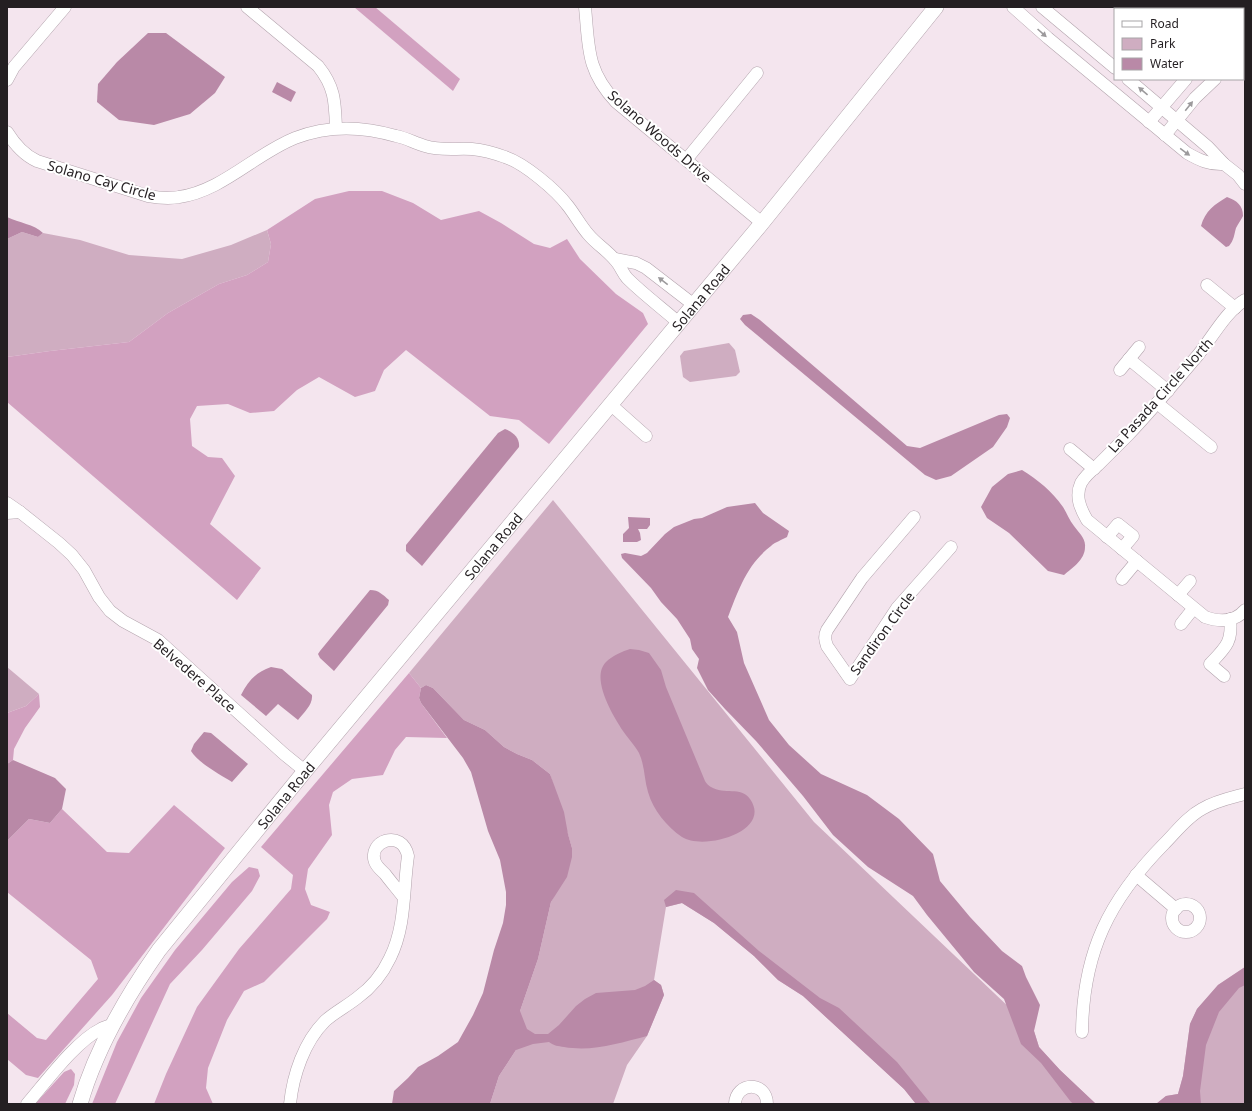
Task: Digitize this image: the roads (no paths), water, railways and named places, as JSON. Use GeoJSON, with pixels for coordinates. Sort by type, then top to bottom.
{"type":"FeatureCollection","features":[{"type":"Feature","properties":{"kind":"street"},"geometry":{"type":"LineString","coordinates":[[7,80],[14,67],[66,7]]}},
{"type":"Feature","properties":{"kind":"street"},"geometry":{"type":"LineString","coordinates":[[247,7],[318,66],[327,77],[335,101],[336,128]]}},
{"type":"Feature","properties":{"kind":"street","name":"Solano Woods Drive"},"geometry":{"type":"LineString","coordinates":[[585,7],[590,56],[593,68],[606,92],[616,102],[762,223]]}},
{"type":"Feature","properties":{"kind":"street","name":"Solana Road"},"geometry":{"type":"LineString","coordinates":[[80,1104],[97,1059],[113,1025],[137,981],[159,950],[305,771],[762,223],[936,7]]}},
{"type":"Feature","properties":{"kind":"street"},"geometry":{"type":"LineString","coordinates":[[1013,7],[1048,38],[1187,153],[1198,160],[1214,165],[1224,164]]}},
{"type":"Feature","properties":{"kind":"street"},"geometry":{"type":"LineString","coordinates":[[1042,7],[1114,67]]}},
{"type":"Feature","properties":{"kind":"street"},"geometry":{"type":"LineString","coordinates":[[686,160],[757,73]]}},
{"type":"Feature","properties":{"kind":"street"},"geometry":{"type":"LineString","coordinates":[[1129,80],[1178,120],[1208,147],[1224,164],[1238,175],[1245,184]]}},
{"type":"Feature","properties":{"kind":"street"},"geometry":{"type":"LineString","coordinates":[[1149,122],[1185,80]]}},
{"type":"Feature","properties":{"kind":"street"},"geometry":{"type":"LineString","coordinates":[[1165,135],[1196,98],[1215,80]]}},
{"type":"Feature","properties":{"kind":"street","name":"Solano Cay Circle"},"geometry":{"type":"LineString","coordinates":[[7,132],[18,147],[37,161],[148,196],[163,198],[179,198],[205,190],[281,144],[319,131],[336,128],[374,131],[441,149],[471,149],[487,151],[506,157],[530,171],[562,198],[587,234],[615,259],[627,277],[679,323]]}},
{"type":"Feature","properties":{"kind":"street","name":"Solano Cay Circle"},"geometry":{"type":"LineString","coordinates":[[615,259],[636,263],[646,268],[694,305]]}},
{"type":"Feature","properties":{"kind":"street"},"geometry":{"type":"LineString","coordinates":[[1207,285],[1235,308]]}},
{"type":"Feature","properties":{"kind":"street","name":"La Pasada Circle North"},"geometry":{"type":"LineString","coordinates":[[1107,537],[1087,520],[1081,510],[1078,501],[1078,491],[1082,482],[1168,391],[1235,308],[1245,300]]}},
{"type":"Feature","properties":{"kind":"street"},"geometry":{"type":"LineString","coordinates":[[1120,370],[1140,347]]}},
{"type":"Feature","properties":{"kind":"street"},"geometry":{"type":"LineString","coordinates":[[1129,359],[1168,391]]}},
{"type":"Feature","properties":{"kind":"street"},"geometry":{"type":"LineString","coordinates":[[1157,403],[1211,447]]}},
{"type":"Feature","properties":{"kind":"street"},"geometry":{"type":"LineString","coordinates":[[610,404],[646,436]]}},
{"type":"Feature","properties":{"kind":"street"},"geometry":{"type":"LineString","coordinates":[[1070,449],[1094,468]]}},
{"type":"Feature","properties":{"kind":"street","name":"Belvedere Place"},"geometry":{"type":"LineString","coordinates":[[7,503],[59,543],[72,555],[84,570],[99,597],[110,611],[123,621],[158,640],[250,724],[305,771]]}},
{"type":"Feature","properties":{"kind":"street"},"geometry":{"type":"LineString","coordinates":[[7,513],[20,512]]}},
{"type":"Feature","properties":{"kind":"street","name":"Sandiron Circle"},"geometry":{"type":"LineString","coordinates":[[914,517],[862,578],[825,635],[825,641],[850,679],[897,608],[950,547]]}},
{"type":"Feature","properties":{"kind":"street"},"geometry":{"type":"LineString","coordinates":[[1122,549],[1133,536],[1118,524],[1107,537],[1205,617],[1223,621],[1234,618],[1245,610]]}},
{"type":"Feature","properties":{"kind":"street"},"geometry":{"type":"LineString","coordinates":[[1122,579],[1137,561]]}},
{"type":"Feature","properties":{"kind":"street"},"geometry":{"type":"LineString","coordinates":[[1178,595],[1190,581]]}},
{"type":"Feature","properties":{"kind":"street"},"geometry":{"type":"LineString","coordinates":[[1181,624],[1196,610]]}},
{"type":"Feature","properties":{"kind":"street"},"geometry":{"type":"LineString","coordinates":[[1224,676],[1210,664],[1230,640],[1232,628],[1230,619]]}},
{"type":"Feature","properties":{"kind":"street"},"geometry":{"type":"LineString","coordinates":[[1082,1032],[1082,1008],[1085,985],[1092,956],[1102,928],[1115,905],[1151,857],[1184,823],[1200,810],[1220,801],[1245,794]]}},
{"type":"Feature","properties":{"kind":"street"},"geometry":{"type":"LineString","coordinates":[[1136,875],[1176,909]]}},
{"type":"Feature","properties":{"kind":"street"},"geometry":{"type":"LineString","coordinates":[[290,1104],[291,1092],[297,1070],[304,1052],[314,1035],[325,1021],[338,1010],[358,998],[369,988],[390,958],[398,938],[403,914],[404,898]]}},
{"type":"Feature","properties":{"kind":"street"},"geometry":{"type":"LineString","coordinates":[[27,1104],[85,1040],[101,1029],[113,1025]]}},
{"type":"Feature","properties":{"kind":"street"},"geometry":{"type":"LineString","coordinates":[[736,1104],[736,1099],[739,1092],[746,1087],[751,1086],[763,1091],[767,1104]]}},
{"type":"Feature","properties":{"kind":"water"},"geometry":{"type":"Polygon","coordinates":[[[148,33],[166,33],[225,77],[215,93],[190,114],[154,125],[119,120],[97,102],[98,84],[117,62],[148,33]]]}},
{"type":"Feature","properties":{"kind":"water"},"geometry":{"type":"Polygon","coordinates":[[[277,82],[296,92],[291,102],[272,92],[277,82]]]}},
{"type":"Feature","properties":{"kind":"water"},"geometry":{"type":"Polygon","coordinates":[[[1227,197],[1234,200],[1241,206],[1243,216],[1236,228],[1232,242],[1226,247],[1201,226],[1205,216],[1211,208],[1227,197]]]}},
{"type":"Feature","properties":{"kind":"water"},"geometry":{"type":"Polygon","coordinates":[[[7,217],[31,226],[43,233],[38,237],[22,232],[7,239],[7,217]]]}},
{"type":"Feature","properties":{"kind":"water"},"geometry":{"type":"Polygon","coordinates":[[[751,314],[760,320],[907,446],[920,448],[999,415],[1007,414],[1010,418],[1007,427],[993,447],[951,476],[936,480],[925,475],[745,325],[740,319],[743,315],[751,314]]]}},
{"type":"Feature","properties":{"kind":"water"},"geometry":{"type":"Polygon","coordinates":[[[505,429],[515,436],[519,447],[422,566],[406,551],[406,545],[498,433],[505,429]]]}},
{"type":"Feature","properties":{"kind":"water"},"geometry":{"type":"Polygon","coordinates":[[[1022,470],[1039,482],[1054,496],[1063,507],[1084,541],[1085,547],[1083,556],[1078,563],[1064,575],[1048,571],[1009,533],[987,518],[981,507],[992,487],[1008,474],[1022,470]]]}},
{"type":"Feature","properties":{"kind":"water"},"geometry":{"type":"Polygon","coordinates":[[[755,503],[763,513],[789,531],[787,537],[774,543],[763,553],[749,570],[744,578],[728,617],[737,632],[744,663],[769,720],[789,745],[821,774],[867,795],[899,819],[933,854],[940,881],[970,917],[1002,951],[1022,966],[1040,1005],[1034,1031],[1039,1047],[1060,1070],[1096,1104],[1074,1104],[1071,1102],[1041,1063],[1021,1044],[1004,999],[974,972],[913,896],[868,867],[833,835],[803,796],[756,741],[708,690],[697,668],[699,659],[692,649],[690,639],[677,619],[661,602],[651,588],[622,558],[621,554],[625,553],[641,556],[647,553],[665,534],[674,527],[694,519],[702,518],[727,507],[755,503]]]}},
{"type":"Feature","properties":{"kind":"water"},"geometry":{"type":"Polygon","coordinates":[[[628,517],[650,518],[650,525],[647,529],[638,529],[641,540],[637,542],[623,542],[623,534],[629,528],[628,517]]]}},
{"type":"Feature","properties":{"kind":"water"},"geometry":{"type":"Polygon","coordinates":[[[370,590],[385,596],[389,600],[388,605],[334,671],[320,658],[318,654],[370,590]]]}},
{"type":"Feature","properties":{"kind":"water"},"geometry":{"type":"Polygon","coordinates":[[[630,649],[649,653],[661,670],[666,687],[706,783],[710,787],[716,789],[742,793],[750,799],[755,811],[752,821],[744,829],[732,836],[719,840],[705,842],[692,841],[676,833],[657,812],[650,799],[639,753],[623,731],[609,707],[600,677],[606,662],[618,654],[630,649]]]}},
{"type":"Feature","properties":{"kind":"water"},"geometry":{"type":"Polygon","coordinates":[[[271,667],[282,669],[312,695],[310,705],[298,720],[278,704],[266,716],[241,695],[253,678],[271,667]]]}},
{"type":"Feature","properties":{"kind":"water"},"geometry":{"type":"Polygon","coordinates":[[[426,685],[433,688],[464,720],[485,730],[504,747],[532,760],[550,774],[564,812],[572,848],[572,857],[567,877],[551,902],[538,959],[520,1011],[527,1029],[535,1034],[548,1034],[559,1025],[576,1006],[596,993],[635,990],[654,980],[661,985],[664,995],[647,1036],[596,1048],[564,1047],[554,1045],[549,1042],[533,1044],[516,1050],[499,1076],[490,1104],[392,1104],[394,1091],[418,1067],[438,1056],[458,1042],[483,993],[494,950],[503,923],[506,905],[506,892],[500,860],[488,831],[471,772],[463,758],[421,703],[419,698],[421,688],[426,685]]]}},
{"type":"Feature","properties":{"kind":"water"},"geometry":{"type":"Polygon","coordinates":[[[204,732],[211,733],[248,764],[232,782],[204,764],[191,751],[194,744],[204,732]]]}},
{"type":"Feature","properties":{"kind":"water"},"geometry":{"type":"Polygon","coordinates":[[[13,760],[55,778],[66,789],[62,809],[50,823],[29,819],[7,841],[7,764],[13,760]]]}},
{"type":"Feature","properties":{"kind":"water"},"geometry":{"type":"Polygon","coordinates":[[[676,890],[694,893],[759,951],[820,998],[839,1008],[897,1062],[931,1104],[916,1104],[904,1089],[803,996],[778,980],[754,956],[714,923],[682,903],[666,907],[664,900],[676,890]]]}},
{"type":"Feature","properties":{"kind":"water"},"geometry":{"type":"Polygon","coordinates":[[[1245,967],[1245,985],[1239,988],[1219,1012],[1206,1045],[1200,1091],[1201,1104],[1156,1104],[1166,1096],[1178,1094],[1183,1076],[1190,1024],[1197,1009],[1218,985],[1245,967]]]}}]}
